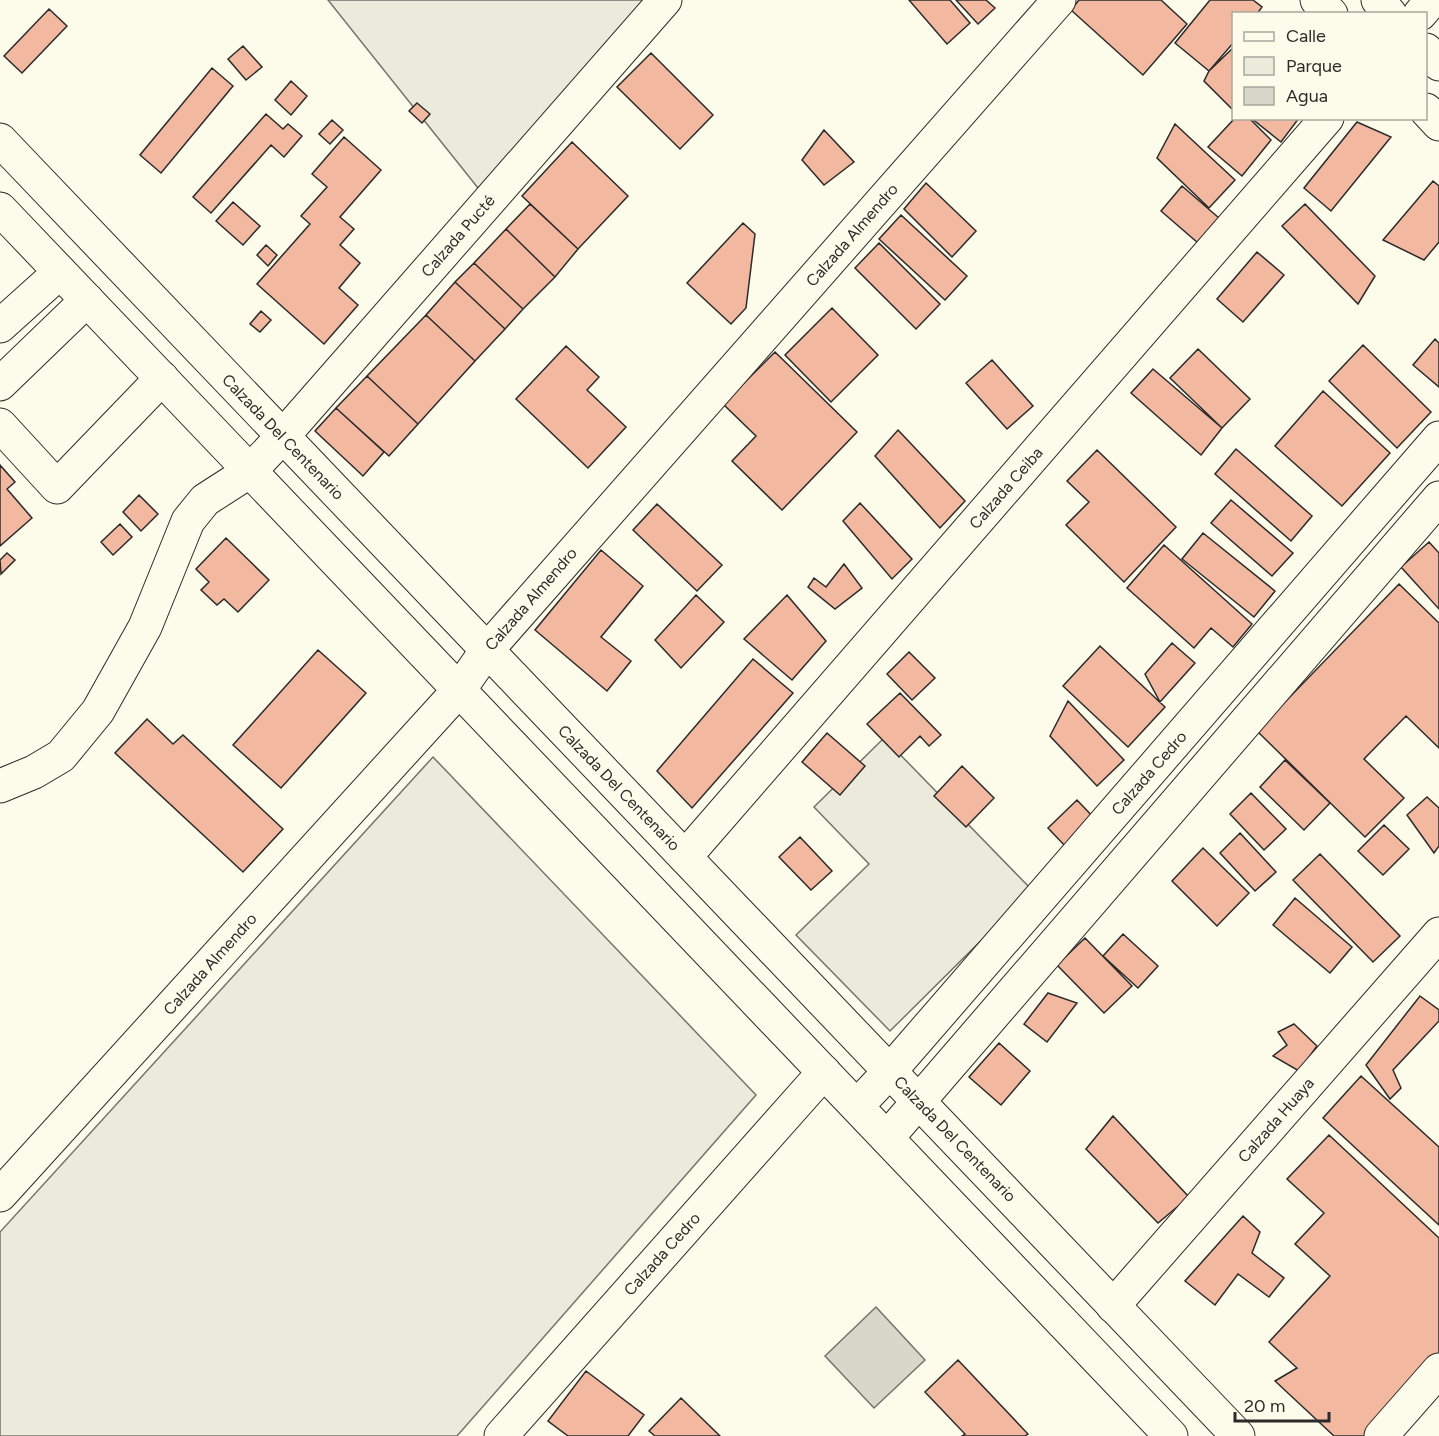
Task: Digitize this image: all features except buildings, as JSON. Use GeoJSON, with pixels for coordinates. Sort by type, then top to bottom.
{"type":"FeatureCollection","features":[{"type":"Feature","properties":{"kind":"street","name":"Calzada Pucté"},"geometry":{"type":"LineString","coordinates":[[0,786],[62,756],[98,711],[145,627],[188,521],[206,500],[250,471],[283,436],[665,0]]}},
{"type":"Feature","properties":{"kind":"street","name":"Calzada Almendro"},"geometry":{"type":"LineString","coordinates":[[0,1196],[459,690],[487,650],[1059,0]]}},
{"type":"Feature","properties":{"kind":"street"},"geometry":{"type":"LineString","coordinates":[[1317,0],[1329,12]]}},
{"type":"Feature","properties":{"kind":"street"},"geometry":{"type":"LineString","coordinates":[[1378,0],[1388,12]]}},
{"type":"Feature","properties":{"kind":"street"},"geometry":{"type":"LineString","coordinates":[[1422,12],[1432,0]]}},
{"type":"Feature","properties":{"kind":"street"},"geometry":{"type":"LineString","coordinates":[[1427,52],[1439,64]]}},
{"type":"Feature","properties":{"kind":"street"},"geometry":{"type":"LineString","coordinates":[[1427,112],[1439,124]]}},
{"type":"Feature","properties":{"kind":"street","name":"Calzada Ceiba"},"geometry":{"type":"LineString","coordinates":[[686,857],[1325,120]]}},
{"type":"Feature","properties":{"kind":"street","name":"Calzada Del Centenario"},"geometry":{"type":"LineString","coordinates":[[0,140],[1238,1436]]}},
{"type":"Feature","properties":{"kind":"street"},"geometry":{"type":"LineString","coordinates":[[0,209],[1169,1435]]}},
{"type":"Feature","properties":{"kind":"street"},"geometry":{"type":"LineString","coordinates":[[0,326],[60,272]]}},
{"type":"Feature","properties":{"kind":"street"},"geometry":{"type":"LineString","coordinates":[[0,384],[87,300]]}},
{"type":"Feature","properties":{"kind":"street"},"geometry":{"type":"LineString","coordinates":[[0,425],[57,487],[162,378]]}},
{"type":"Feature","properties":{"kind":"street","name":"Calzada Cedro"},"geometry":{"type":"LineString","coordinates":[[857,1106],[890,1071],[1439,438]]}},
{"type":"Feature","properties":{"kind":"street"},"geometry":{"type":"LineString","coordinates":[[887,1138],[1439,498]]}},
{"type":"Feature","properties":{"kind":"street","name":"Calzada Huaya"},"geometry":{"type":"LineString","coordinates":[[1113,1306],[1439,934]]}},
{"type":"Feature","properties":{"kind":"street","name":"Calzada Cedro"},"geometry":{"type":"LineString","coordinates":[[501,1436],[824,1072]]}},
{"type":"Feature","properties":{"kind":"street"},"geometry":{"type":"LineString","coordinates":[[1381,1436],[1439,1370]]}},
{"type":"Feature","properties":{"kind":"green space"},"geometry":{"type":"Polygon","coordinates":[[[328,0],[648,0],[486,198],[328,0]]]}},
{"type":"Feature","properties":{"kind":"green space"},"geometry":{"type":"Polygon","coordinates":[[[884,738],[1032,890],[890,1031],[796,935],[869,864],[814,807],[884,738]]]}},
{"type":"Feature","properties":{"kind":"green space"},"geometry":{"type":"Polygon","coordinates":[[[433,757],[756,1095],[457,1436],[0,1436],[0,1232],[433,757]]]}},
{"type":"Feature","properties":{"kind":"water"},"geometry":{"type":"Polygon","coordinates":[[[876,1307],[925,1360],[874,1408],[825,1356],[876,1307]]]}}]}
